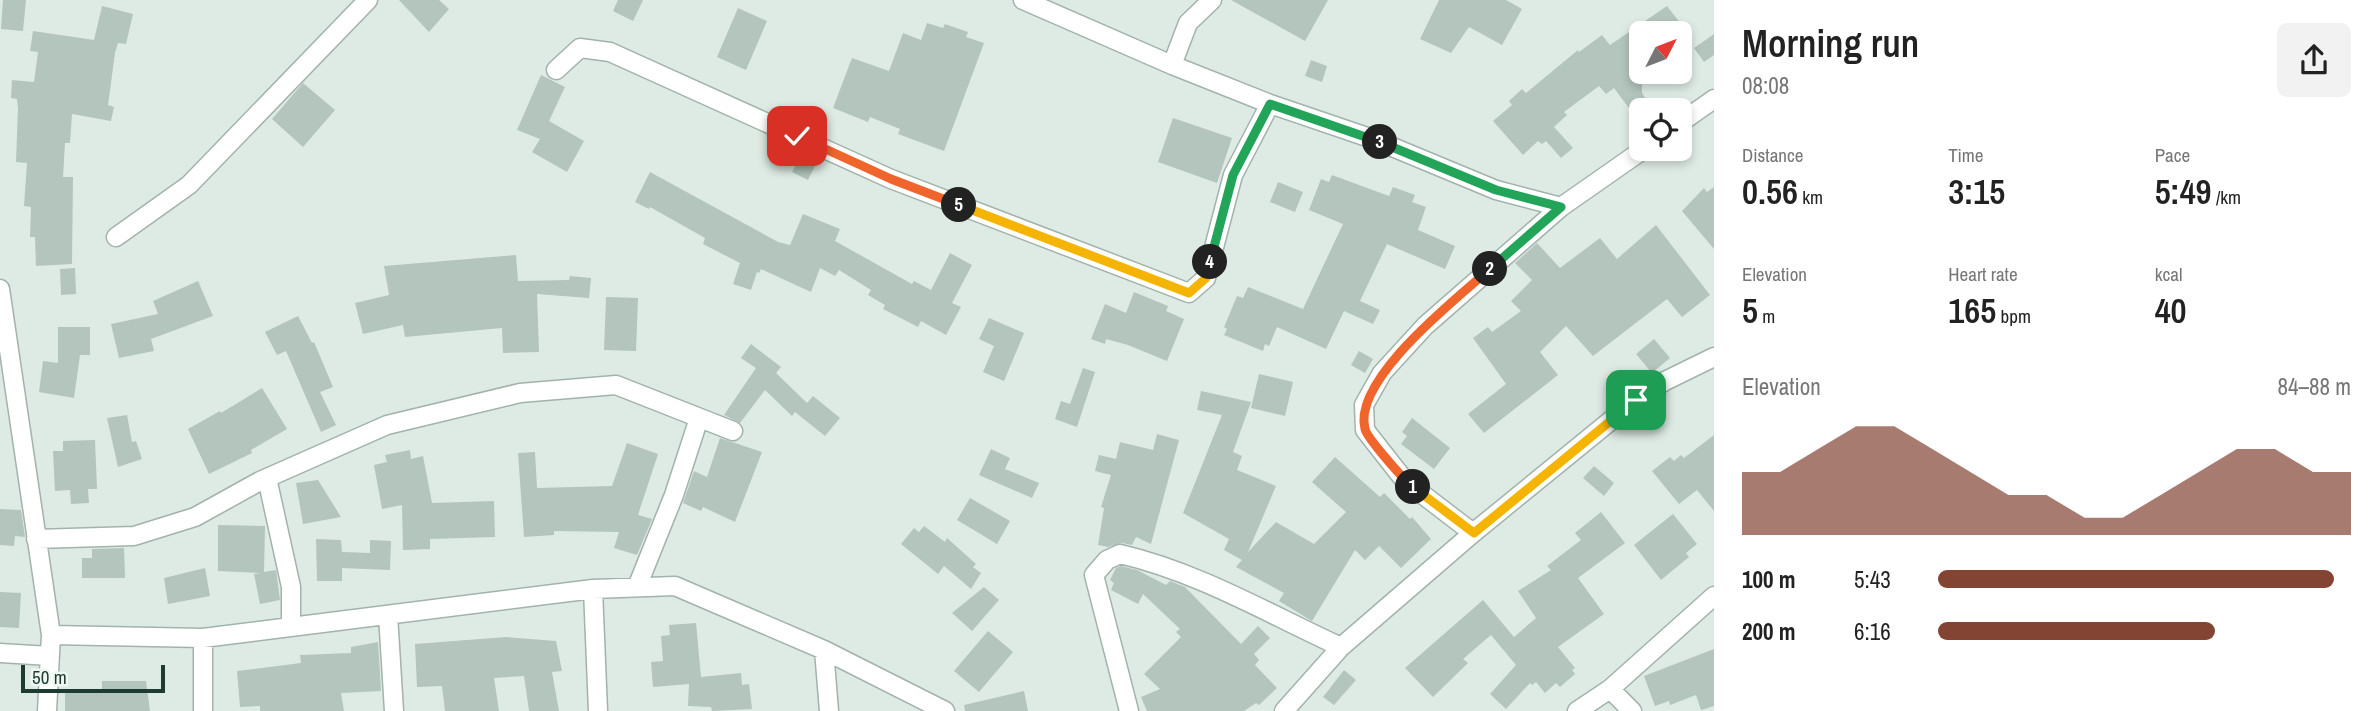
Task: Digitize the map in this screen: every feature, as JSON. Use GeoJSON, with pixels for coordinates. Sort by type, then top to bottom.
{"type":"FeatureCollection","features":[{"type":"Feature","properties":{"kind":"street"},"geometry":{"type":"LineString","coordinates":[[116,237],[189,184],[368,0]]}},
{"type":"Feature","properties":{"kind":"street"},"geometry":{"type":"LineString","coordinates":[[1025,0],[1172,65],[1270,104],[1373,139],[1496,190],[1561,207]]}},
{"type":"Feature","properties":{"kind":"street"},"geometry":{"type":"LineString","coordinates":[[1172,65],[1188,23],[1212,0]]}},
{"type":"Feature","properties":{"kind":"street"},"geometry":{"type":"LineString","coordinates":[[556,70],[580,48],[611,51],[891,179],[1189,293],[1206,278],[1233,175],[1270,104]]}},
{"type":"Feature","properties":{"kind":"street"},"geometry":{"type":"LineString","coordinates":[[1692,115],[1714,99]]}},
{"type":"Feature","properties":{"kind":"street"},"geometry":{"type":"LineString","coordinates":[[1474,533],[1405,481],[1365,430],[1364,405],[1382,373],[1425,326],[1561,207],[1629,159]]}},
{"type":"Feature","properties":{"kind":"street"},"geometry":{"type":"LineString","coordinates":[[0,289],[51,635],[47,711]]}},
{"type":"Feature","properties":{"kind":"street"},"geometry":{"type":"LineString","coordinates":[[1283,711],[1341,648],[1474,533],[1636,400],[1665,381],[1714,357]]}},
{"type":"Feature","properties":{"kind":"street"},"geometry":{"type":"LineString","coordinates":[[36,539],[134,536],[195,517],[267,478],[387,425],[520,393],[616,385],[733,431]]}},
{"type":"Feature","properties":{"kind":"street"},"geometry":{"type":"LineString","coordinates":[[637,587],[674,495],[699,418]]}},
{"type":"Feature","properties":{"kind":"street"},"geometry":{"type":"LineString","coordinates":[[267,478],[291,587],[291,627]]}},
{"type":"Feature","properties":{"kind":"street"},"geometry":{"type":"LineString","coordinates":[[1129,711],[1094,575],[1107,560],[1120,554],[1147,560],[1191,577],[1341,648]]}},
{"type":"Feature","properties":{"kind":"street"},"geometry":{"type":"LineString","coordinates":[[51,635],[203,638],[593,589],[675,586],[824,650],[944,711]]}},
{"type":"Feature","properties":{"kind":"street"},"geometry":{"type":"LineString","coordinates":[[593,589],[598,711]]}},
{"type":"Feature","properties":{"kind":"street"},"geometry":{"type":"LineString","coordinates":[[1577,711],[1610,689],[1714,596]]}},
{"type":"Feature","properties":{"kind":"street"},"geometry":{"type":"LineString","coordinates":[[388,615],[394,711]]}},
{"type":"Feature","properties":{"kind":"street"},"geometry":{"type":"LineString","coordinates":[[203,638],[203,711]]}},
{"type":"Feature","properties":{"kind":"street"},"geometry":{"type":"LineString","coordinates":[[824,650],[829,711]]}},
{"type":"Feature","properties":{"kind":"street"},"geometry":{"type":"LineString","coordinates":[[0,653],[50,656]]}},
{"type":"Feature","properties":{"kind":"street"},"geometry":{"type":"LineString","coordinates":[[1610,689],[1632,711]]}},
{"type":"Feature","properties":{"kind":"building"},"geometry":{"type":"Polygon","coordinates":[[[3,0],[26,0],[23,31],[1,29],[3,0]]]}},
{"type":"Feature","properties":{"kind":"building"},"geometry":{"type":"Polygon","coordinates":[[[399,0],[439,0],[449,9],[429,32],[399,0]]]}},
{"type":"Feature","properties":{"kind":"building"},"geometry":{"type":"Polygon","coordinates":[[[618,0],[643,0],[633,21],[613,11],[618,0]]]}},
{"type":"Feature","properties":{"kind":"building"},"geometry":{"type":"Polygon","coordinates":[[[1231,0],[1328,0],[1305,41],[1231,0]]]}},
{"type":"Feature","properties":{"kind":"building"},"geometry":{"type":"Polygon","coordinates":[[[1439,0],[1506,0],[1522,9],[1502,45],[1469,27],[1451,53],[1420,39],[1439,0]]]}},
{"type":"Feature","properties":{"kind":"building"},"geometry":{"type":"Polygon","coordinates":[[[102,6],[133,14],[126,44],[118,43],[115,53],[108,105],[114,107],[111,121],[72,114],[70,143],[65,143],[63,177],[73,177],[72,264],[36,266],[35,237],[30,237],[31,207],[24,206],[27,163],[16,162],[18,108],[17,99],[11,98],[12,80],[34,82],[38,52],[30,51],[33,31],[94,40],[102,6]]]}},
{"type":"Feature","properties":{"kind":"building"},"geometry":{"type":"Polygon","coordinates":[[[1667,6],[1679,21],[1645,21],[1667,6]]]}},
{"type":"Feature","properties":{"kind":"building"},"geometry":{"type":"Polygon","coordinates":[[[738,8],[767,21],[746,70],[717,57],[738,8]]]}},
{"type":"Feature","properties":{"kind":"building"},"geometry":{"type":"Polygon","coordinates":[[[927,23],[943,28],[945,24],[968,32],[966,37],[984,43],[944,151],[898,134],[900,129],[870,117],[868,122],[833,108],[852,58],[889,71],[903,33],[921,40],[927,23]]]}},
{"type":"Feature","properties":{"kind":"building"},"geometry":{"type":"Polygon","coordinates":[[[1629,32],[1629,84],[1642,84],[1645,98],[1629,98],[1629,108],[1614,88],[1606,94],[1599,86],[1564,112],[1567,115],[1554,127],[1573,148],[1561,158],[1546,141],[1542,144],[1538,141],[1523,155],[1493,121],[1512,105],[1509,101],[1522,89],[1526,93],[1578,50],[1579,52],[1602,35],[1610,45],[1629,32]]]}},
{"type":"Feature","properties":{"kind":"building"},"geometry":{"type":"Polygon","coordinates":[[[1714,34],[1714,55],[1704,62],[1694,48],[1714,34]]]}},
{"type":"Feature","properties":{"kind":"building"},"geometry":{"type":"Polygon","coordinates":[[[1311,60],[1327,66],[1322,82],[1305,76],[1311,60]]]}},
{"type":"Feature","properties":{"kind":"building"},"geometry":{"type":"Polygon","coordinates":[[[541,75],[565,87],[549,121],[584,141],[567,172],[532,152],[540,139],[517,130],[541,75]]]}},
{"type":"Feature","properties":{"kind":"building"},"geometry":{"type":"Polygon","coordinates":[[[303,83],[335,110],[303,147],[272,119],[303,83]]]}},
{"type":"Feature","properties":{"kind":"building"},"geometry":{"type":"Polygon","coordinates":[[[1173,118],[1232,138],[1217,183],[1158,162],[1173,118]]]}},
{"type":"Feature","properties":{"kind":"building"},"geometry":{"type":"Polygon","coordinates":[[[802,153],[817,162],[808,180],[792,172],[802,153]]]}},
{"type":"Feature","properties":{"kind":"building"},"geometry":{"type":"Polygon","coordinates":[[[650,172],[778,242],[790,245],[803,214],[840,229],[835,241],[912,284],[914,281],[931,290],[950,253],[972,265],[952,303],[961,307],[946,335],[921,321],[918,327],[883,309],[885,305],[868,295],[871,290],[839,270],[835,276],[820,268],[811,292],[761,269],[757,272],[751,290],[733,284],[740,263],[703,244],[705,238],[650,207],[649,209],[635,202],[650,172]]]}},
{"type":"Feature","properties":{"kind":"building"},"geometry":{"type":"Polygon","coordinates":[[[1332,175],[1389,196],[1393,187],[1415,195],[1412,202],[1426,207],[1418,230],[1455,246],[1445,269],[1387,244],[1360,301],[1380,310],[1373,324],[1344,311],[1326,349],[1277,327],[1269,346],[1265,344],[1263,351],[1224,335],[1227,329],[1224,327],[1237,296],[1243,298],[1248,287],[1303,309],[1343,224],[1309,210],[1321,179],[1329,182],[1332,175]]]}},
{"type":"Feature","properties":{"kind":"building"},"geometry":{"type":"Polygon","coordinates":[[[1278,182],[1303,192],[1295,212],[1270,202],[1278,182]]]}},
{"type":"Feature","properties":{"kind":"building"},"geometry":{"type":"Polygon","coordinates":[[[1714,187],[1714,249],[1682,211],[1704,188],[1707,192],[1714,187]]]}},
{"type":"Feature","properties":{"kind":"building"},"geometry":{"type":"Polygon","coordinates":[[[1656,225],[1710,295],[1682,317],[1667,299],[1593,356],[1566,326],[1540,352],[1558,375],[1484,433],[1468,414],[1506,384],[1473,338],[1488,327],[1492,332],[1521,311],[1511,301],[1532,280],[1515,263],[1537,243],[1560,268],[1600,238],[1617,259],[1656,225]]]}},
{"type":"Feature","properties":{"kind":"building"},"geometry":{"type":"Polygon","coordinates":[[[516,255],[518,281],[569,280],[570,276],[591,278],[589,298],[537,294],[539,352],[503,353],[502,328],[405,337],[403,325],[363,334],[355,303],[389,295],[384,266],[516,255]]]}},
{"type":"Feature","properties":{"kind":"building"},"geometry":{"type":"Polygon","coordinates":[[[75,268],[76,294],[61,295],[60,269],[75,268]]]}},
{"type":"Feature","properties":{"kind":"building"},"geometry":{"type":"Polygon","coordinates":[[[198,281],[213,316],[151,339],[154,351],[119,358],[111,324],[158,314],[153,301],[198,281]]]}},
{"type":"Feature","properties":{"kind":"building"},"geometry":{"type":"Polygon","coordinates":[[[1134,292],[1168,306],[1166,311],[1184,319],[1167,361],[1128,345],[1106,339],[1105,344],[1091,339],[1105,304],[1126,313],[1134,292]]]}},
{"type":"Feature","properties":{"kind":"building"},"geometry":{"type":"Polygon","coordinates":[[[606,297],[638,298],[636,351],[604,350],[606,297]]]}},
{"type":"Feature","properties":{"kind":"building"},"geometry":{"type":"Polygon","coordinates":[[[298,316],[312,343],[314,342],[333,387],[320,392],[336,425],[321,432],[286,351],[277,355],[265,332],[298,316]]]}},
{"type":"Feature","properties":{"kind":"building"},"geometry":{"type":"Polygon","coordinates":[[[989,318],[1024,333],[1004,381],[983,372],[994,346],[979,339],[989,318]]]}},
{"type":"Feature","properties":{"kind":"building"},"geometry":{"type":"Polygon","coordinates":[[[58,327],[90,327],[90,355],[80,355],[74,398],[39,392],[43,361],[58,363],[58,327]]]}},
{"type":"Feature","properties":{"kind":"building"},"geometry":{"type":"Polygon","coordinates":[[[1654,339],[1670,358],[1652,373],[1636,354],[1654,339]]]}},
{"type":"Feature","properties":{"kind":"building"},"geometry":{"type":"Polygon","coordinates":[[[751,344],[781,367],[776,373],[807,403],[813,396],[840,418],[825,436],[795,412],[792,416],[765,390],[740,423],[724,415],[756,368],[741,358],[751,344]]]}},
{"type":"Feature","properties":{"kind":"building"},"geometry":{"type":"Polygon","coordinates":[[[1359,351],[1373,359],[1365,373],[1351,365],[1359,351]]]}},
{"type":"Feature","properties":{"kind":"building"},"geometry":{"type":"Polygon","coordinates":[[[1083,368],[1095,372],[1077,427],[1055,419],[1061,401],[1070,404],[1083,368]]]}},
{"type":"Feature","properties":{"kind":"building"},"geometry":{"type":"Polygon","coordinates":[[[1259,374],[1293,382],[1285,416],[1251,408],[1259,374]]]}},
{"type":"Feature","properties":{"kind":"building"},"geometry":{"type":"Polygon","coordinates":[[[262,388],[287,429],[251,450],[252,453],[209,474],[188,429],[262,388]]]}},
{"type":"Feature","properties":{"kind":"building"},"geometry":{"type":"Polygon","coordinates":[[[1201,391],[1251,402],[1233,452],[1242,456],[1237,470],[1276,486],[1248,552],[1276,522],[1314,544],[1346,512],[1312,482],[1335,457],[1380,497],[1384,493],[1410,519],[1412,517],[1431,539],[1401,568],[1379,546],[1365,560],[1355,550],[1312,621],[1279,601],[1284,593],[1236,567],[1242,560],[1224,550],[1229,539],[1183,513],[1222,415],[1197,410],[1201,391]]]}},
{"type":"Feature","properties":{"kind":"building"},"geometry":{"type":"Polygon","coordinates":[[[127,415],[132,442],[136,441],[142,459],[118,467],[107,418],[127,415]]]}},
{"type":"Feature","properties":{"kind":"building"},"geometry":{"type":"Polygon","coordinates":[[[1412,418],[1450,448],[1434,469],[1401,444],[1407,436],[1402,432],[1412,418]]]}},
{"type":"Feature","properties":{"kind":"building"},"geometry":{"type":"Polygon","coordinates":[[[1157,434],[1179,440],[1151,544],[1136,537],[1132,545],[1098,545],[1104,508],[1101,507],[1111,475],[1095,471],[1099,455],[1116,459],[1120,442],[1153,450],[1157,434]]]}},
{"type":"Feature","properties":{"kind":"building"},"geometry":{"type":"Polygon","coordinates":[[[1714,435],[1714,511],[1697,490],[1679,504],[1652,471],[1670,457],[1674,461],[1681,455],[1684,458],[1714,435]]]}},
{"type":"Feature","properties":{"kind":"building"},"geometry":{"type":"Polygon","coordinates":[[[720,438],[762,452],[735,522],[703,507],[701,511],[683,503],[694,471],[707,477],[720,438]]]}},
{"type":"Feature","properties":{"kind":"building"},"geometry":{"type":"Polygon","coordinates":[[[95,440],[97,489],[88,489],[89,503],[71,504],[70,490],[55,491],[53,451],[63,451],[63,441],[95,440]]]}},
{"type":"Feature","properties":{"kind":"building"},"geometry":{"type":"Polygon","coordinates":[[[627,443],[658,454],[638,515],[652,519],[637,555],[614,548],[619,532],[554,531],[554,535],[524,537],[518,453],[535,452],[537,488],[612,486],[627,443]]]}},
{"type":"Feature","properties":{"kind":"building"},"geometry":{"type":"Polygon","coordinates":[[[991,449],[1010,458],[1005,469],[1039,483],[1032,498],[979,475],[991,449]]]}},
{"type":"Feature","properties":{"kind":"building"},"geometry":{"type":"Polygon","coordinates":[[[410,450],[411,459],[423,456],[432,503],[494,501],[495,537],[430,539],[430,549],[403,550],[402,505],[382,509],[374,465],[387,462],[385,455],[410,450]]]}},
{"type":"Feature","properties":{"kind":"building"},"geometry":{"type":"Polygon","coordinates":[[[1594,466],[1614,483],[1604,496],[1583,478],[1594,466]]]}},
{"type":"Feature","properties":{"kind":"building"},"geometry":{"type":"Polygon","coordinates":[[[318,480],[341,517],[303,524],[296,483],[318,480]]]}},
{"type":"Feature","properties":{"kind":"building"},"geometry":{"type":"Polygon","coordinates":[[[970,498],[1010,521],[997,544],[957,520],[970,498]]]}},
{"type":"Feature","properties":{"kind":"building"},"geometry":{"type":"Polygon","coordinates":[[[0,509],[21,510],[25,537],[15,536],[14,546],[0,545],[0,509]]]}},
{"type":"Feature","properties":{"kind":"building"},"geometry":{"type":"Polygon","coordinates":[[[1601,512],[1625,543],[1578,578],[1604,614],[1558,647],[1575,668],[1572,670],[1575,674],[1560,687],[1556,683],[1545,693],[1536,682],[1532,685],[1530,683],[1506,709],[1490,694],[1516,665],[1491,635],[1463,659],[1468,663],[1433,697],[1405,668],[1483,600],[1514,637],[1536,618],[1518,591],[1551,570],[1547,566],[1581,540],[1575,533],[1601,512]]]}},
{"type":"Feature","properties":{"kind":"building"},"geometry":{"type":"Polygon","coordinates":[[[1673,514],[1697,544],[1686,553],[1689,557],[1661,580],[1634,545],[1673,514]]]}},
{"type":"Feature","properties":{"kind":"building"},"geometry":{"type":"Polygon","coordinates":[[[218,525],[265,526],[264,572],[276,570],[280,600],[260,604],[254,574],[261,573],[218,571],[218,525]]]}},
{"type":"Feature","properties":{"kind":"building"},"geometry":{"type":"Polygon","coordinates":[[[924,526],[945,542],[947,538],[976,564],[973,567],[981,573],[971,589],[944,566],[938,574],[901,544],[914,528],[919,532],[924,526]]]}},
{"type":"Feature","properties":{"kind":"building"},"geometry":{"type":"Polygon","coordinates":[[[316,539],[341,540],[342,552],[370,553],[370,540],[391,541],[390,570],[342,568],[342,581],[317,581],[316,539]]]}},
{"type":"Feature","properties":{"kind":"building"},"geometry":{"type":"Polygon","coordinates":[[[124,548],[125,578],[82,578],[82,558],[92,558],[92,549],[124,548]]]}},
{"type":"Feature","properties":{"kind":"building"},"geometry":{"type":"Polygon","coordinates":[[[1121,566],[1137,570],[1166,585],[1170,581],[1185,587],[1241,644],[1258,626],[1270,638],[1254,654],[1259,660],[1255,665],[1277,688],[1259,705],[1256,703],[1244,711],[1147,711],[1141,697],[1160,689],[1144,674],[1181,637],[1176,632],[1180,629],[1143,594],[1138,604],[1111,590],[1114,583],[1110,580],[1116,568],[1121,566]]]}},
{"type":"Feature","properties":{"kind":"building"},"geometry":{"type":"Polygon","coordinates":[[[205,568],[210,596],[168,604],[164,578],[205,568]]]}},
{"type":"Feature","properties":{"kind":"building"},"geometry":{"type":"Polygon","coordinates":[[[984,587],[999,600],[972,631],[952,613],[984,587]]]}},
{"type":"Feature","properties":{"kind":"building"},"geometry":{"type":"Polygon","coordinates":[[[0,592],[21,593],[19,628],[0,627],[0,592]]]}},
{"type":"Feature","properties":{"kind":"building"},"geometry":{"type":"Polygon","coordinates":[[[696,623],[701,677],[741,673],[742,685],[749,684],[752,709],[712,711],[711,707],[688,706],[689,684],[653,687],[651,662],[663,661],[661,636],[670,635],[669,625],[696,623]]]}},
{"type":"Feature","properties":{"kind":"building"},"geometry":{"type":"Polygon","coordinates":[[[988,631],[1013,652],[979,692],[954,671],[988,631]]]}},
{"type":"Feature","properties":{"kind":"building"},"geometry":{"type":"Polygon","coordinates":[[[506,637],[556,641],[562,671],[552,672],[559,711],[529,711],[524,676],[494,678],[499,711],[445,711],[442,686],[417,687],[415,644],[506,637]]]}},
{"type":"Feature","properties":{"kind":"building"},"geometry":{"type":"Polygon","coordinates":[[[378,642],[381,691],[341,693],[344,711],[260,711],[260,706],[240,707],[237,671],[301,663],[300,655],[351,653],[351,647],[378,642]]]}},
{"type":"Feature","properties":{"kind":"building"},"geometry":{"type":"Polygon","coordinates":[[[1714,649],[1714,706],[1701,710],[1696,695],[1670,705],[1669,701],[1655,706],[1644,676],[1714,649]]]}},
{"type":"Feature","properties":{"kind":"building"},"geometry":{"type":"Polygon","coordinates":[[[1344,670],[1356,680],[1334,705],[1323,697],[1344,670]]]}},
{"type":"Feature","properties":{"kind":"building"},"geometry":{"type":"Polygon","coordinates":[[[102,681],[146,681],[150,711],[65,711],[65,693],[102,693],[102,681]]]}},
{"type":"Feature","properties":{"kind":"building"},"geometry":{"type":"Polygon","coordinates":[[[1024,691],[1028,711],[965,711],[964,705],[1024,691]]]}},
{"type":"Feature","properties":{"kind":"route"},"geometry":{"type":"LineString","coordinates":[[797,136],[891,179],[1189,293],[1206,278],[1233,175],[1270,104],[1373,139],[1496,190],[1561,207],[1425,326],[1382,373],[1364,405],[1365,430],[1405,481],[1474,533],[1636,400]]}}]}
